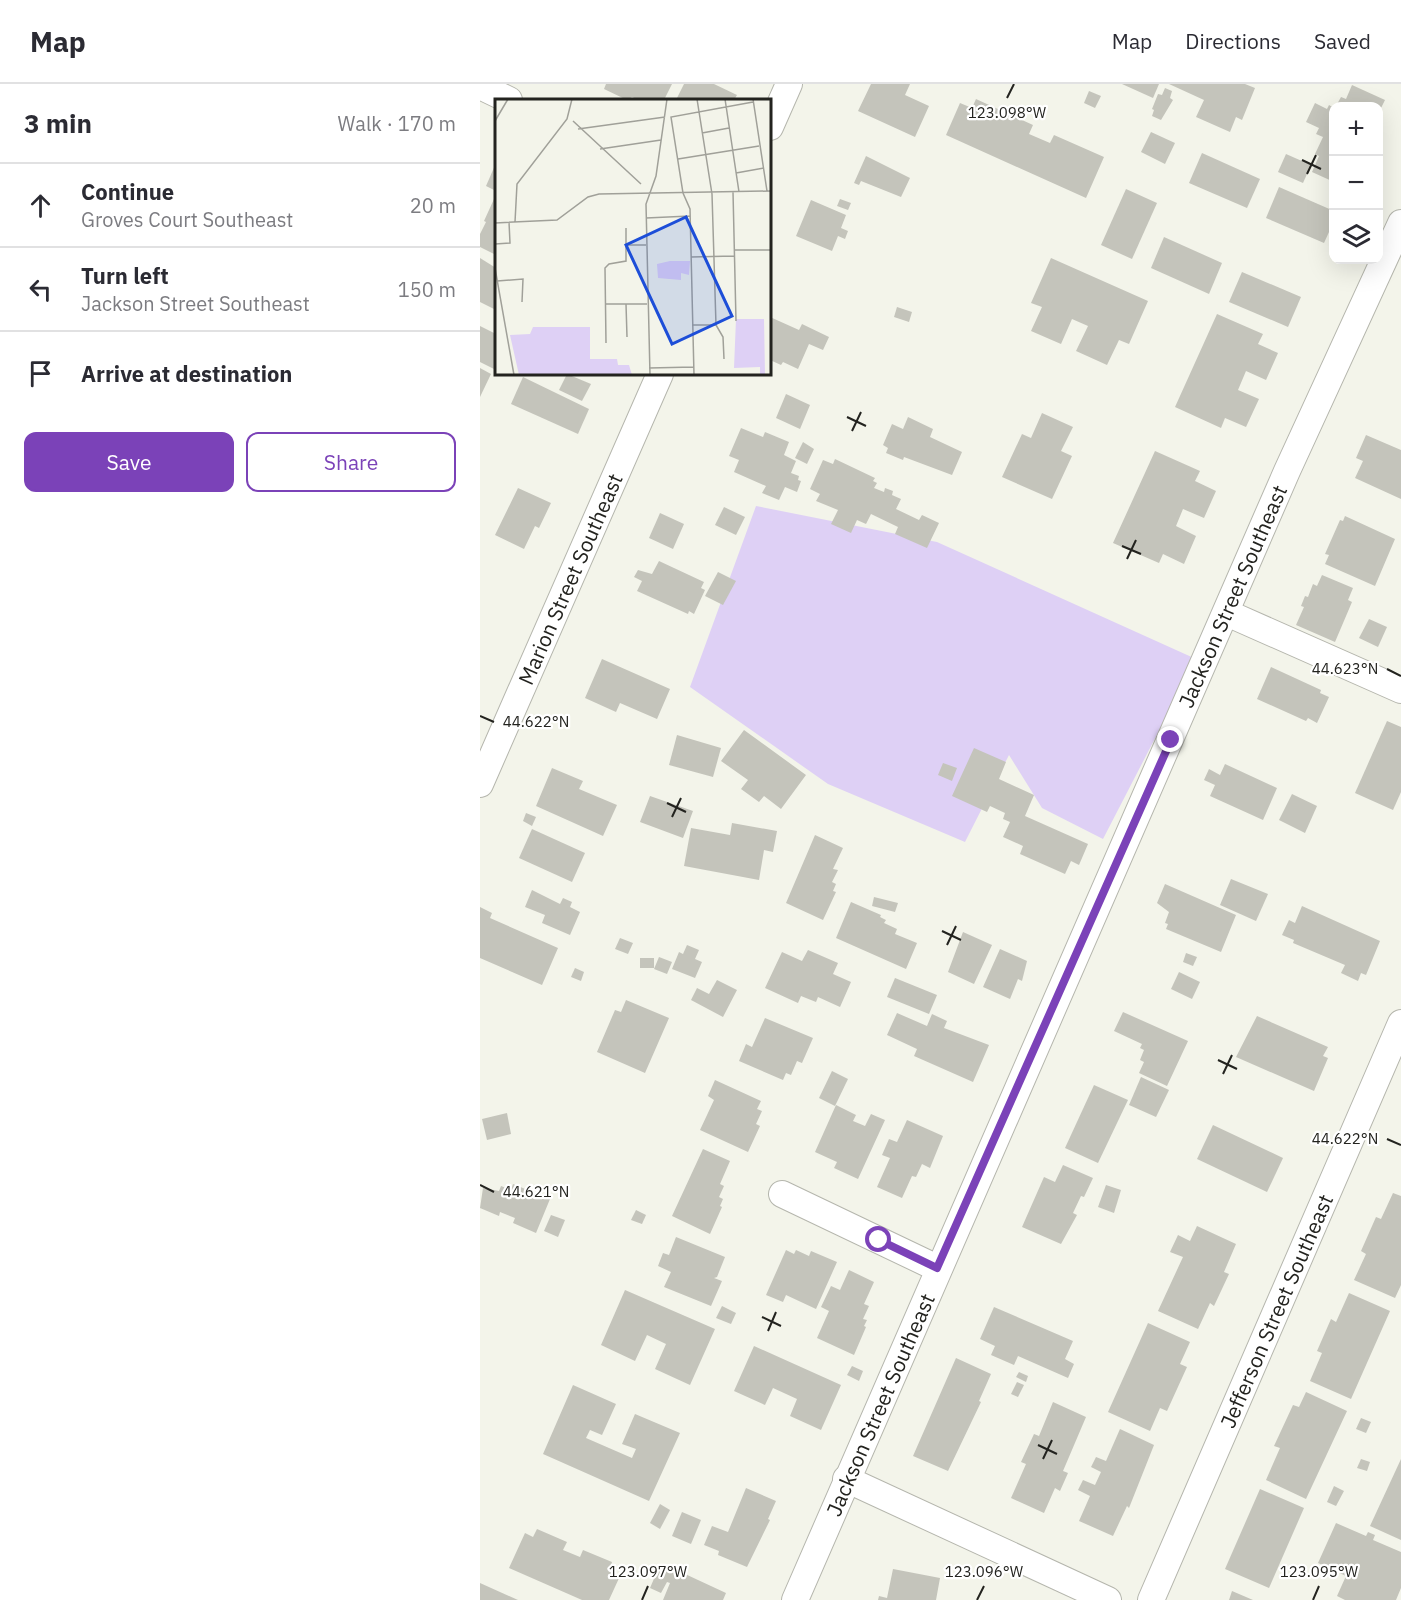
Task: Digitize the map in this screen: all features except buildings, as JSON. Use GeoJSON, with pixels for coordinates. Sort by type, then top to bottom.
{"type":"FeatureCollection","features":[{"type":"Feature","properties":{"kind":"street"},"geometry":{"type":"LineString","coordinates":[[771,125],[789,84]]}},
{"type":"Feature","properties":{"kind":"street"},"geometry":{"type":"LineString","coordinates":[[480,86],[507,99]]}},
{"type":"Feature","properties":{"kind":"street","name":"Jackson Street Southeast"},"geometry":{"type":"LineString","coordinates":[[795,1600],[937,1268],[1227,613],[1287,471],[1401,223]]}},
{"type":"Feature","properties":{"kind":"street","name":"Marion Street Southeast"},"geometry":{"type":"LineString","coordinates":[[480,784],[660,375]]}},
{"type":"Feature","properties":{"kind":"street"},"geometry":{"type":"LineString","coordinates":[[1227,613],[1401,690]]}},
{"type":"Feature","properties":{"kind":"street","name":"Jefferson Street Southeast"},"geometry":{"type":"LineString","coordinates":[[1151,1600],[1401,1023]]}},
{"type":"Feature","properties":{"kind":"street"},"geometry":{"type":"LineString","coordinates":[[782,1194],[937,1268]]}},
{"type":"Feature","properties":{"kind":"street"},"geometry":{"type":"LineString","coordinates":[[846,1479],[1108,1600]]}},
{"type":"Feature","properties":{"kind":"shaded area"},"geometry":{"type":"Polygon","coordinates":[[[756,506],[937,542],[1196,659],[1103,839],[1042,808],[1009,755],[965,842],[828,784],[690,687],[756,506]]]}},
{"type":"Feature","properties":{"kind":"route"},"geometry":{"type":"LineString","coordinates":[[879,1240],[937,1268],[1171,740]]}}]}
